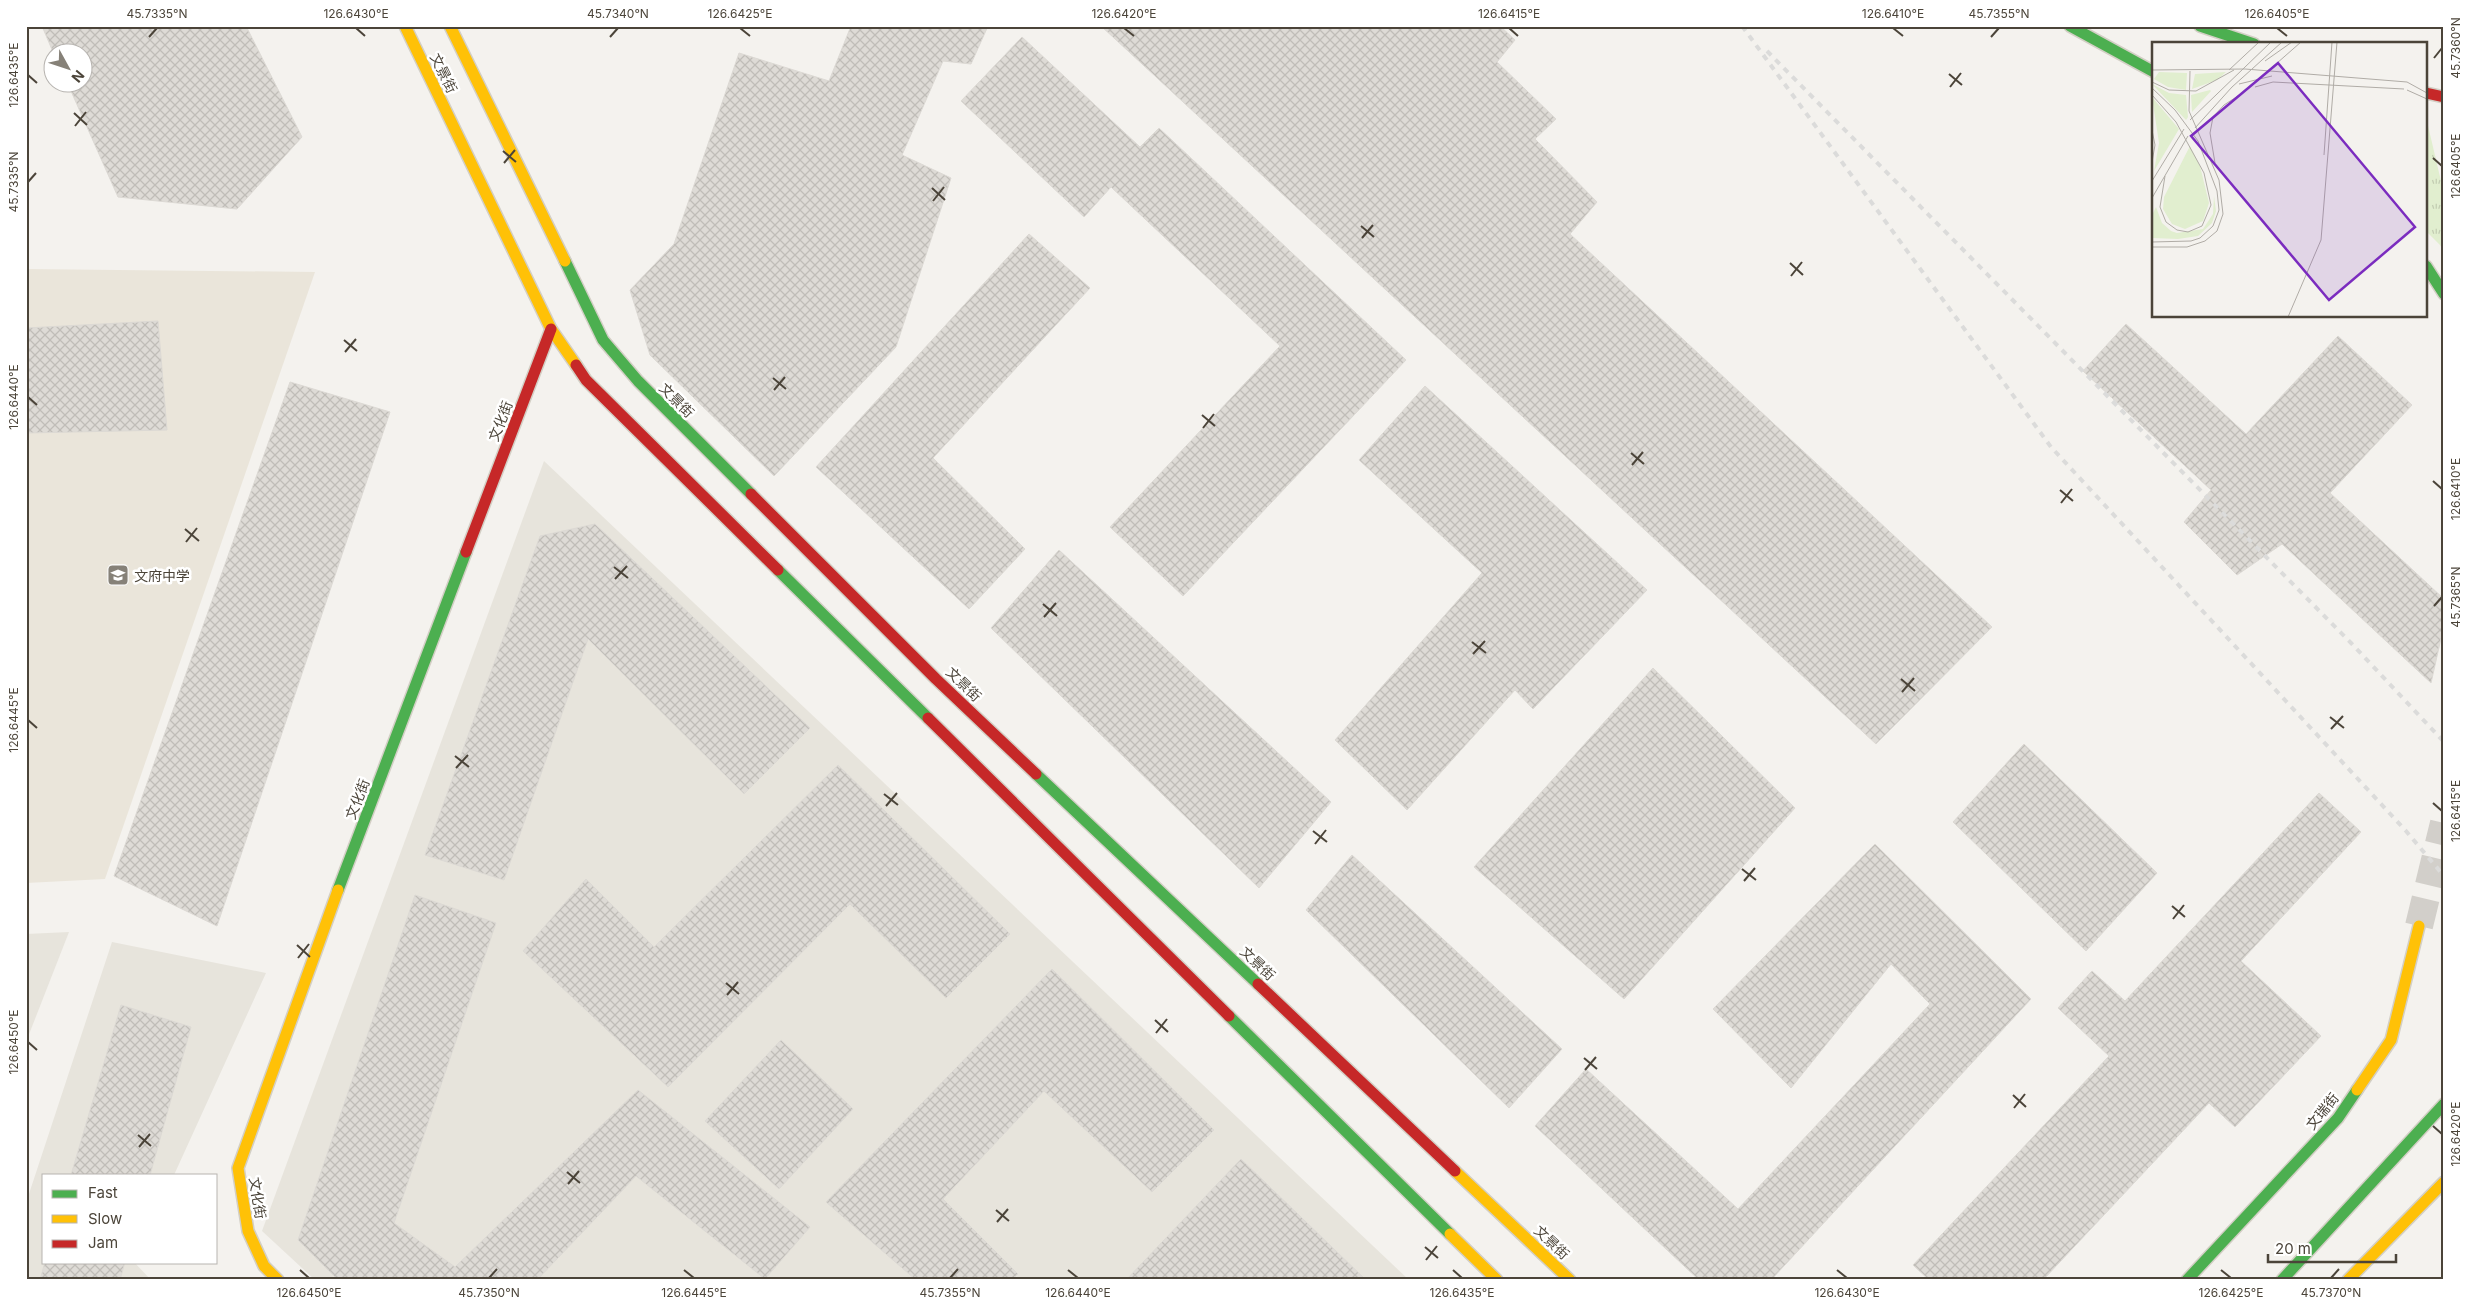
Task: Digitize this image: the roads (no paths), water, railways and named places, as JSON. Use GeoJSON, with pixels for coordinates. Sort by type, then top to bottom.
{"type":"FeatureCollection","features":[{"type":"Feature","properties":{"kind":"main road","name":"文景街"},"geometry":{"type":"LineString","coordinates":[[405,26],[551,329],[586,380],[1497,1280]]}},
{"type":"Feature","properties":{"kind":"main road","name":"文景街"},"geometry":{"type":"LineString","coordinates":[[450,26],[602,340],[638,382],[936,678],[1570,1280]]}},
{"type":"Feature","properties":{"kind":"main road"},"geometry":{"type":"LineString","coordinates":[[2070,26],[2152,71]]}},
{"type":"Feature","properties":{"kind":"main road"},"geometry":{"type":"LineString","coordinates":[[2200,26],[2248,42]]}},
{"type":"Feature","properties":{"kind":"main road"},"geometry":{"type":"LineString","coordinates":[[2428,93],[2444,97]]}},
{"type":"Feature","properties":{"kind":"main road"},"geometry":{"type":"LineString","coordinates":[[2428,269],[2444,294]]}},
{"type":"Feature","properties":{"kind":"main road","name":"文化街"},"geometry":{"type":"LineString","coordinates":[[278,1280],[264,1266],[248,1231],[238,1168],[310,963],[551,329]]}},
{"type":"Feature","properties":{"kind":"main road","name":"文瑞街"},"geometry":{"type":"LineString","coordinates":[[2187,1280],[2338,1118],[2391,1040],[2419,926]]}},
{"type":"Feature","properties":{"kind":"main road"},"geometry":{"type":"LineString","coordinates":[[2282,1280],[2444,1104]]}},
{"type":"Feature","properties":{"kind":"main road"},"geometry":{"type":"LineString","coordinates":[[2348,1280],[2444,1182]]}},
{"type":"Feature","properties":{"kind":"tunnel"},"geometry":{"type":"LineString","coordinates":[[2419,926],[2444,823]]}},
{"type":"Feature","properties":{"kind":"railway"},"geometry":{"type":"LineString","coordinates":[[1742,26],[2051,447],[2406,831],[2444,876]]}},
{"type":"Feature","properties":{"kind":"railway"},"geometry":{"type":"LineString","coordinates":[[1767,51],[2352,644],[2444,742]]}},
{"type":"Feature","properties":{"kind":"place","name":"文府中学"},"geometry":{"type":"Point","coordinates":[118,575]}}]}
